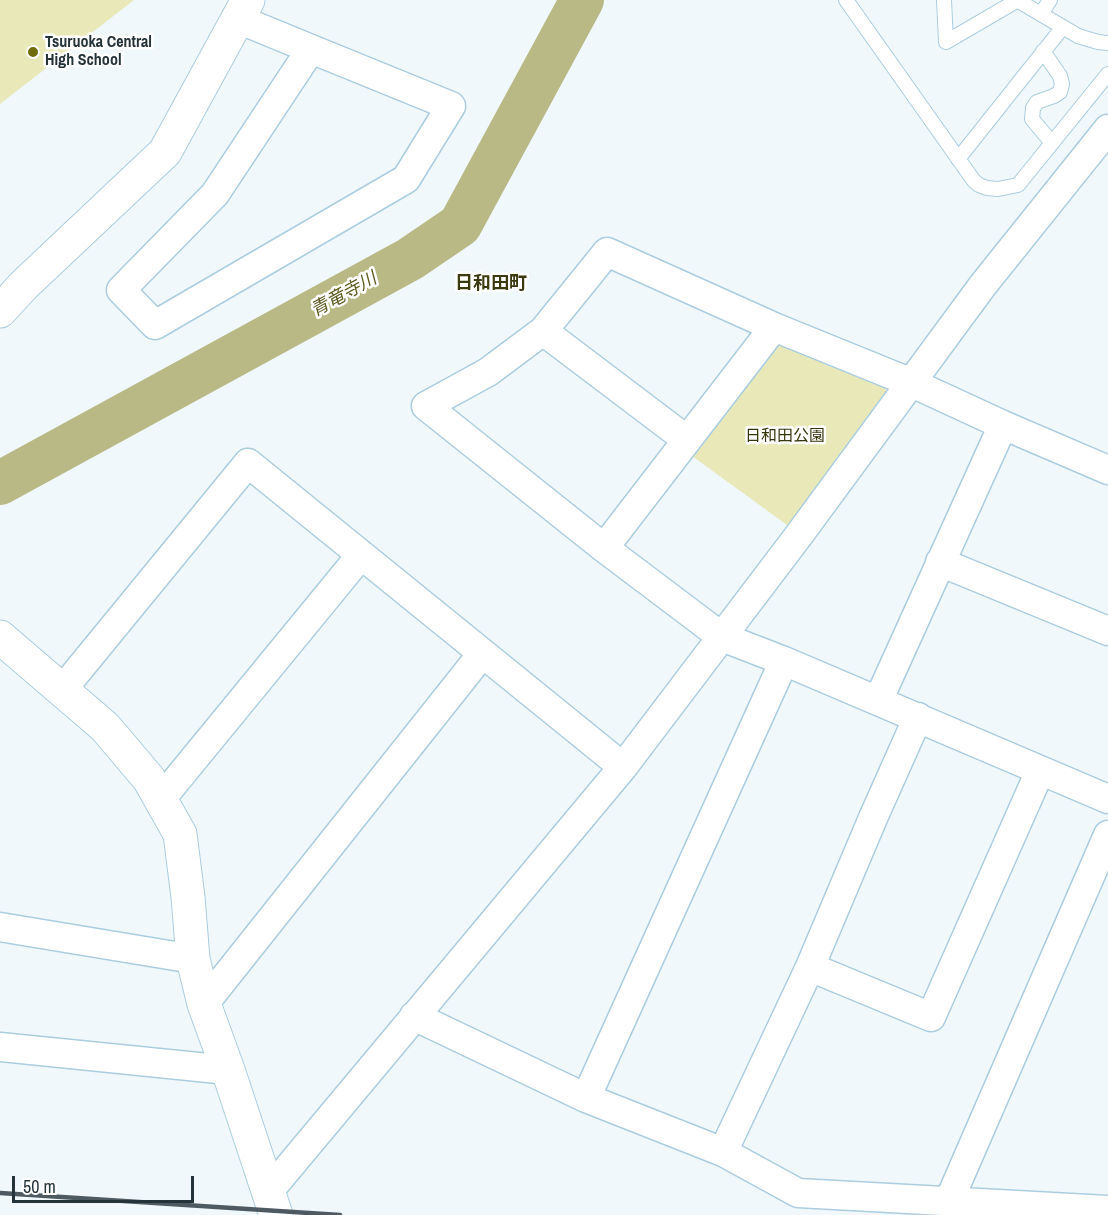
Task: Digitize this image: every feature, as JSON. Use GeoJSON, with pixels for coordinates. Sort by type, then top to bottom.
{"type":"FeatureCollection","features":[{"type":"Feature","properties":{"kind":"street"},"geometry":{"type":"LineString","coordinates":[[0,311],[24,285],[165,152],[243,9],[311,49],[451,106],[406,179],[155,326],[121,290],[215,194],[311,49]]}},
{"type":"Feature","properties":{"kind":"street"},"geometry":{"type":"LineString","coordinates":[[273,1203],[414,1016],[623,768],[800,535],[983,285],[1108,129]]}},
{"type":"Feature","properties":{"kind":"street"},"geometry":{"type":"LineString","coordinates":[[1108,470],[912,383],[774,327],[608,252],[543,331],[488,372],[426,406],[604,548],[722,637],[878,700],[1108,799]]}},
{"type":"Feature","properties":{"kind":"street"},"geometry":{"type":"LineString","coordinates":[[604,548],[774,327]]}},
{"type":"Feature","properties":{"kind":"street"},"geometry":{"type":"LineString","coordinates":[[543,331],[687,440]]}},
{"type":"Feature","properties":{"kind":"street"},"geometry":{"type":"LineString","coordinates":[[878,700],[1003,425]]}},
{"type":"Feature","properties":{"kind":"street"},"geometry":{"type":"LineString","coordinates":[[62,690],[248,463],[623,768]]}},
{"type":"Feature","properties":{"kind":"street"},"geometry":{"type":"LineString","coordinates":[[161,799],[361,555]]}},
{"type":"Feature","properties":{"kind":"street"},"geometry":{"type":"LineString","coordinates":[[940,562],[1108,631]]}},
{"type":"Feature","properties":{"kind":"street"},"geometry":{"type":"LineString","coordinates":[[0,637],[105,727],[149,779],[180,834],[193,959],[204,1004],[273,1203]]}},
{"type":"Feature","properties":{"kind":"street"},"geometry":{"type":"LineString","coordinates":[[204,1004],[482,654]]}},
{"type":"Feature","properties":{"kind":"street"},"geometry":{"type":"LineString","coordinates":[[586,1098],[784,661]]}},
{"type":"Feature","properties":{"kind":"street"},"geometry":{"type":"LineString","coordinates":[[723,1152],[810,967],[918,717]]}},
{"type":"Feature","properties":{"kind":"street"},"geometry":{"type":"LineString","coordinates":[[810,967],[932,1017],[1040,771]]}},
{"type":"Feature","properties":{"kind":"street"},"geometry":{"type":"LineString","coordinates":[[949,1201],[1108,835]]}},
{"type":"Feature","properties":{"kind":"street"},"geometry":{"type":"LineString","coordinates":[[0,927],[193,959]]}},
{"type":"Feature","properties":{"kind":"street"},"geometry":{"type":"LineString","coordinates":[[414,1016],[586,1098],[723,1152],[798,1192],[1108,1210]]}},
{"type":"Feature","properties":{"kind":"street"},"geometry":{"type":"LineString","coordinates":[[0,1047],[228,1070]]}},
{"type":"Feature","properties":{"kind":"lane"},"geometry":{"type":"LineString","coordinates":[[846,0],[974,181],[987,188],[998,189],[1018,185],[1108,74]]}},
{"type":"Feature","properties":{"kind":"lane"},"geometry":{"type":"LineString","coordinates":[[944,0],[946,42],[1018,0],[1078,36],[1108,43]]}},
{"type":"Feature","properties":{"kind":"lane"},"geometry":{"type":"LineString","coordinates":[[1041,14],[1050,0]]}},
{"type":"Feature","properties":{"kind":"lane"},"geometry":{"type":"LineString","coordinates":[[958,159],[1063,27]]}},
{"type":"Feature","properties":{"kind":"lane"},"geometry":{"type":"LineString","coordinates":[[1043,51],[1060,76],[1062,84],[1060,92],[1037,102],[1033,108],[1032,119],[1052,143]]}},
{"type":"Feature","properties":{"kind":"green space","name":"Tsuruoka Central High School"},"geometry":{"type":"Polygon","coordinates":[[[0,0],[134,0],[0,104],[0,0]]]}},
{"type":"Feature","properties":{"kind":"green space","name":"日和田公園"},"geometry":{"type":"Polygon","coordinates":[[[783,340],[884,384],[888,397],[794,530],[692,456],[783,340]]]}},
{"type":"Feature","properties":{"kind":"waterway","name":"青竜寺川"},"geometry":{"type":"LineString","coordinates":[[0,483],[410,259],[460,225],[582,0]]}},
{"type":"Feature","properties":{"kind":"railway"},"geometry":{"type":"LineString","coordinates":[[0,1193],[340,1215]]}},
{"type":"Feature","properties":{"kind":"place","name":"Tsuruoka Central High School"},"geometry":{"type":"Point","coordinates":[33,52]}},
{"type":"Feature","properties":{"kind":"district","name":"日和田町"},"geometry":{"type":"Point","coordinates":[491,284]}}]}
